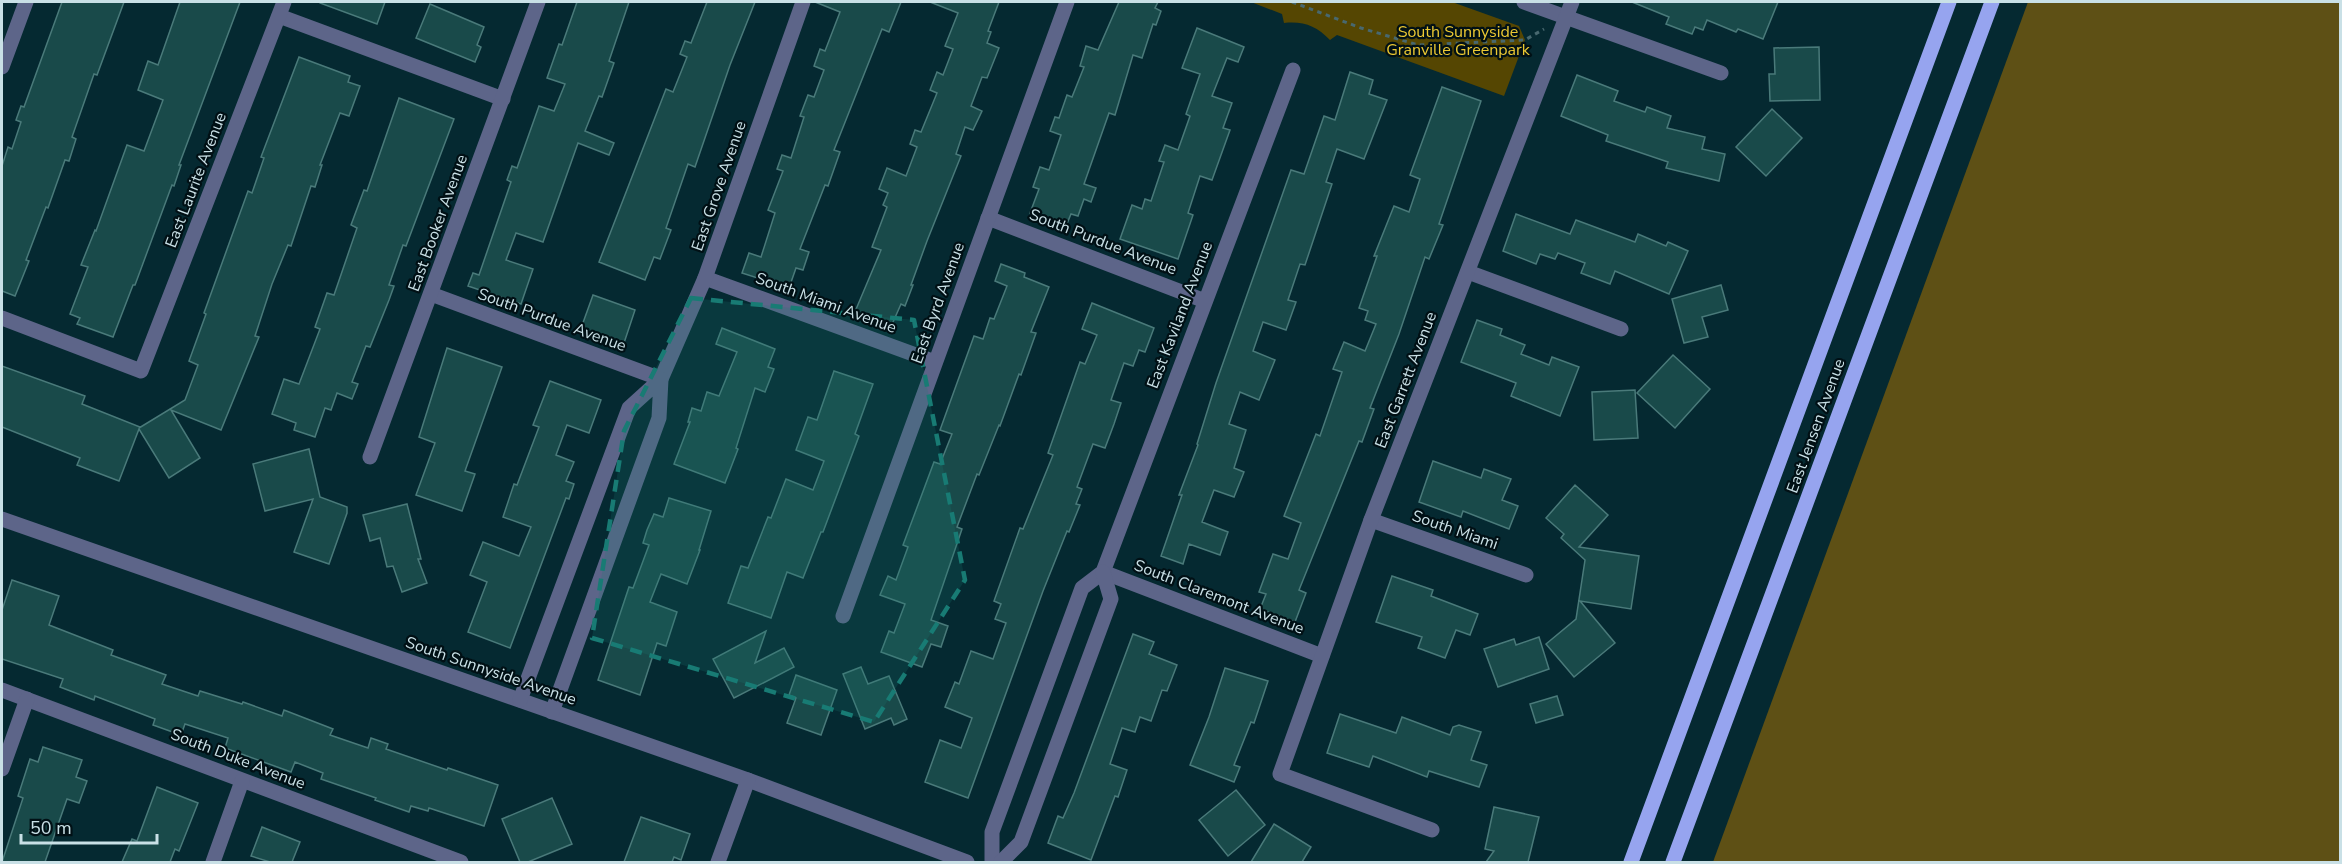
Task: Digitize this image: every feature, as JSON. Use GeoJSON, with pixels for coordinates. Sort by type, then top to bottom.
{"type":"FeatureCollection","features":[{"type":"Feature","properties":{"kind":"main road","name":"East Jensen Avenue"},"geometry":{"type":"LineString","coordinates":[[1631,862],[1949,2]]}},
{"type":"Feature","properties":{"kind":"main road","name":"East Jensen Avenue"},"geometry":{"type":"LineString","coordinates":[[1673,862],[1992,2]]}},
{"type":"Feature","properties":{"kind":"street"},"geometry":{"type":"LineString","coordinates":[[2,67],[26,2]]}},
{"type":"Feature","properties":{"kind":"street","name":"East Booker Avenue"},"geometry":{"type":"LineString","coordinates":[[370,457],[538,2]]}},
{"type":"Feature","properties":{"kind":"street","name":"East Grove Avenue"},"geometry":{"type":"LineString","coordinates":[[552,711],[658,418],[661,379],[705,278],[803,2]]}},
{"type":"Feature","properties":{"kind":"street","name":"East Byrd Avenue"},"geometry":{"type":"LineString","coordinates":[[843,616],[1066,2]]}},
{"type":"Feature","properties":{"kind":"street"},"geometry":{"type":"LineString","coordinates":[[1524,2],[1721,73]]}},
{"type":"Feature","properties":{"kind":"street","name":"East Garrett Avenue"},"geometry":{"type":"LineString","coordinates":[[1431,830],[1280,774],[1371,520],[1572,2]]}},
{"type":"Feature","properties":{"kind":"street"},"geometry":{"type":"LineString","coordinates":[[281,9],[503,99]]}},
{"type":"Feature","properties":{"kind":"street","name":"East Laurite Avenue"},"geometry":{"type":"LineString","coordinates":[[2,318],[141,371],[281,9]]}},
{"type":"Feature","properties":{"kind":"street","name":"East Kaviland Avenue"},"geometry":{"type":"LineString","coordinates":[[992,862],[992,832],[1082,588],[1103,572],[1293,70]]}},
{"type":"Feature","properties":{"kind":"street","name":"South Purdue Avenue"},"geometry":{"type":"LineString","coordinates":[[988,218],[1205,301]]}},
{"type":"Feature","properties":{"kind":"street"},"geometry":{"type":"LineString","coordinates":[[1468,272],[1621,329]]}},
{"type":"Feature","properties":{"kind":"street","name":"South Miami Avenue"},"geometry":{"type":"LineString","coordinates":[[705,278],[935,362]]}},
{"type":"Feature","properties":{"kind":"street","name":"South Purdue Avenue"},"geometry":{"type":"LineString","coordinates":[[431,294],[661,379]]}},
{"type":"Feature","properties":{"kind":"street","name":"East Grove Avenue"},"geometry":{"type":"LineString","coordinates":[[520,700],[629,408],[661,379]]}},
{"type":"Feature","properties":{"kind":"street","name":"South Sunnyside Avenue"},"geometry":{"type":"LineString","coordinates":[[2,519],[748,780],[967,862]]}},
{"type":"Feature","properties":{"kind":"street","name":"South Miami"},"geometry":{"type":"LineString","coordinates":[[1371,520],[1526,574]]}},
{"type":"Feature","properties":{"kind":"street"},"geometry":{"type":"LineString","coordinates":[[1001,862],[1021,842],[1111,598],[1103,572]]}},
{"type":"Feature","properties":{"kind":"street","name":"South Claremont Avenue"},"geometry":{"type":"LineString","coordinates":[[1103,572],[1322,656]]}},
{"type":"Feature","properties":{"kind":"street","name":"South Duke Avenue"},"geometry":{"type":"LineString","coordinates":[[2,690],[461,862]]}},
{"type":"Feature","properties":{"kind":"street"},"geometry":{"type":"LineString","coordinates":[[2,769],[27,699]]}},
{"type":"Feature","properties":{"kind":"street"},"geometry":{"type":"LineString","coordinates":[[718,862],[748,780]]}},
{"type":"Feature","properties":{"kind":"street"},"geometry":{"type":"LineString","coordinates":[[213,862],[242,781]]}},
{"type":"Feature","properties":{"kind":"path"},"geometry":{"type":"LineString","coordinates":[[1293,2],[1418,45],[1525,40],[1566,17]]}},
{"type":"Feature","properties":{"kind":"highlighted area"},"geometry":{"type":"Polygon","coordinates":[[[691,298],[914,320],[965,580],[874,722],[592,638],[624,431],[691,298]]]}},
{"type":"Feature","properties":{"kind":"green space","name":"South Sunnyside Granville Greenpark"},"geometry":{"type":"Polygon","coordinates":[[[1251,2],[1452,2],[1519,26],[1525,40],[1504,96],[1337,35],[1330,40],[1320,31],[1309,26],[1284,23],[1282,14],[1251,2]]]}},
{"type":"Feature","properties":{"kind":"shaded area"},"geometry":{"type":"Polygon","coordinates":[[[2028,2],[2340,2],[2340,862],[1713,862],[2028,2]]]}},
{"type":"Feature","properties":{"kind":"building"},"geometry":{"type":"Polygon","coordinates":[[[62,2],[124,2],[97,75],[94,74],[72,137],[76,139],[69,161],[65,160],[48,208],[46,207],[15,296],[2,291],[2,166],[8,147],[12,149],[21,122],[16,120],[21,106],[24,107],[62,2]]]}},
{"type":"Feature","properties":{"kind":"building"},"geometry":{"type":"Polygon","coordinates":[[[180,2],[240,2],[179,165],[181,165],[174,186],[172,185],[113,337],[77,324],[80,318],[70,314],[88,267],[81,265],[96,231],[127,145],[144,151],[163,100],[138,90],[148,61],[158,65],[180,2]]]}},
{"type":"Feature","properties":{"kind":"building"},"geometry":{"type":"Polygon","coordinates":[[[320,2],[385,2],[377,24],[320,2]]]}},
{"type":"Feature","properties":{"kind":"building"},"geometry":{"type":"Polygon","coordinates":[[[577,2],[629,2],[609,61],[614,63],[602,97],[599,96],[585,131],[614,143],[609,155],[578,143],[543,242],[516,233],[506,260],[533,269],[521,304],[468,286],[473,273],[479,275],[511,182],[507,180],[512,166],[517,168],[539,106],[554,111],[565,84],[547,78],[559,44],[562,45],[577,2]]]}},
{"type":"Feature","properties":{"kind":"building"},"geometry":{"type":"Polygon","coordinates":[[[707,2],[755,2],[730,65],[695,167],[688,164],[666,228],[671,230],[660,259],[654,257],[645,280],[599,262],[666,89],[673,92],[687,57],[680,54],[685,41],[691,43],[707,2]]]}},
{"type":"Feature","properties":{"kind":"building"},"geometry":{"type":"Polygon","coordinates":[[[815,2],[901,2],[889,32],[882,29],[834,150],[840,152],[828,186],[825,185],[800,249],[809,252],[803,270],[796,268],[789,288],[742,273],[749,253],[761,257],[775,213],[768,210],[783,171],[777,169],[782,155],[791,158],[804,117],[800,116],[808,95],[814,97],[824,70],[814,66],[820,49],[825,51],[840,12],[815,2]]]}},
{"type":"Feature","properties":{"kind":"building"},"geometry":{"type":"Polygon","coordinates":[[[930,2],[999,2],[988,31],[991,32],[987,43],[999,48],[987,78],[982,77],[971,106],[982,111],[973,130],[965,127],[956,154],[961,156],[927,241],[905,306],[901,304],[890,329],[854,314],[881,250],[872,247],[887,207],[883,205],[888,193],[879,189],[887,168],[906,176],[917,147],[910,144],[915,130],[921,132],[937,93],[930,90],[937,72],[943,75],[953,49],[945,46],[958,13],[930,2]]]}},
{"type":"Feature","properties":{"kind":"building"},"geometry":{"type":"Polygon","coordinates":[[[1119,2],[1158,2],[1155,8],[1161,11],[1156,25],[1153,24],[1142,58],[1133,55],[1115,115],[1109,113],[1084,184],[1096,188],[1091,202],[1084,199],[1078,216],[1071,214],[1066,226],[1030,213],[1039,189],[1033,187],[1040,167],[1049,170],[1061,135],[1050,131],[1055,117],[1059,118],[1067,95],[1072,97],[1084,67],[1080,66],[1086,46],[1098,50],[1119,2]]]}},
{"type":"Feature","properties":{"kind":"building"},"geometry":{"type":"Polygon","coordinates":[[[1632,2],[1778,2],[1763,39],[1738,29],[1736,32],[1707,20],[1703,30],[1695,27],[1692,34],[1666,24],[1669,17],[1632,2]]]}},
{"type":"Feature","properties":{"kind":"building"},"geometry":{"type":"Polygon","coordinates":[[[430,4],[484,27],[477,45],[481,47],[475,62],[416,38],[430,4]]]}},
{"type":"Feature","properties":{"kind":"building"},"geometry":{"type":"Polygon","coordinates":[[[1197,28],[1244,47],[1238,62],[1227,58],[1212,96],[1232,103],[1223,128],[1230,130],[1212,180],[1200,176],[1188,213],[1193,215],[1178,259],[1120,239],[1132,205],[1142,209],[1145,199],[1151,201],[1164,162],[1159,161],[1165,145],[1178,150],[1190,116],[1186,114],[1200,74],[1182,68],[1197,28]]]}},
{"type":"Feature","properties":{"kind":"building"},"geometry":{"type":"Polygon","coordinates":[[[1819,47],[1820,100],[1770,101],[1769,74],[1775,74],[1774,48],[1819,47]]]}},
{"type":"Feature","properties":{"kind":"building"},"geometry":{"type":"Polygon","coordinates":[[[299,57],[350,76],[348,82],[360,86],[349,116],[340,113],[320,165],[322,165],[315,187],[311,186],[291,246],[288,245],[272,284],[255,336],[259,337],[221,430],[171,410],[200,458],[169,478],[139,429],[119,481],[77,465],[80,458],[2,427],[2,366],[85,396],[82,404],[139,428],[185,400],[198,365],[189,361],[206,314],[204,313],[248,191],[252,193],[264,158],[261,157],[299,57]]]}},
{"type":"Feature","properties":{"kind":"building"},"geometry":{"type":"Polygon","coordinates":[[[1350,72],[1373,80],[1369,94],[1387,100],[1364,159],[1337,149],[1326,182],[1332,184],[1305,265],[1300,264],[1288,300],[1296,302],[1286,330],[1263,322],[1253,351],[1275,360],[1259,400],[1240,392],[1229,424],[1246,430],[1234,468],[1244,472],[1234,497],[1214,490],[1202,522],[1228,532],[1220,555],[1189,544],[1183,564],[1161,556],[1216,383],[1291,170],[1304,174],[1324,116],[1335,120],[1350,72]]]}},
{"type":"Feature","properties":{"kind":"building"},"geometry":{"type":"Polygon","coordinates":[[[1577,75],[1618,91],[1614,101],[1645,112],[1647,107],[1671,116],[1667,128],[1705,137],[1702,149],[1725,154],[1719,181],[1666,168],[1668,162],[1606,141],[1608,135],[1561,116],[1577,75]]]}},
{"type":"Feature","properties":{"kind":"building"},"geometry":{"type":"Polygon","coordinates":[[[1442,87],[1481,101],[1439,224],[1443,225],[1429,259],[1425,257],[1399,334],[1370,408],[1374,409],[1362,442],[1359,441],[1299,590],[1306,593],[1295,622],[1260,609],[1266,594],[1259,592],[1273,554],[1288,559],[1301,523],[1284,516],[1316,434],[1320,436],[1342,372],[1333,369],[1344,342],[1365,351],[1376,324],[1365,320],[1368,311],[1359,308],[1377,256],[1374,256],[1394,206],[1409,212],[1420,179],[1410,175],[1442,87]]]}},
{"type":"Feature","properties":{"kind":"building"},"geometry":{"type":"Polygon","coordinates":[[[399,98],[454,119],[406,246],[403,245],[389,285],[394,286],[389,300],[370,347],[366,346],[352,382],[358,384],[352,399],[337,393],[331,410],[325,408],[315,437],[294,430],[296,423],[272,414],[284,379],[299,384],[320,329],[315,327],[327,293],[334,295],[357,228],[351,225],[364,190],[367,191],[399,98]]]}},
{"type":"Feature","properties":{"kind":"building"},"geometry":{"type":"Polygon","coordinates":[[[1772,109],[1802,138],[1766,176],[1736,147],[1772,109]]]}},
{"type":"Feature","properties":{"kind":"building"},"geometry":{"type":"Polygon","coordinates":[[[1516,214],[1570,234],[1576,220],[1635,242],[1638,234],[1666,246],[1668,242],[1688,251],[1669,294],[1615,271],[1610,284],[1581,273],[1585,263],[1558,253],[1555,259],[1540,254],[1536,264],[1503,251],[1516,214]]]}},
{"type":"Feature","properties":{"kind":"building"},"geometry":{"type":"Polygon","coordinates":[[[1001,264],[1025,273],[1024,277],[1049,287],[1031,332],[1036,333],[1021,375],[1019,374],[1000,426],[979,475],[977,474],[957,527],[962,529],[931,620],[948,626],[941,647],[931,644],[922,667],[881,652],[889,631],[894,633],[905,604],[880,595],[888,576],[896,580],[908,547],[903,545],[934,462],[940,464],[952,434],[940,430],[974,336],[983,339],[990,318],[994,319],[1007,286],[995,281],[1001,264]]]}},
{"type":"Feature","properties":{"kind":"building"},"geometry":{"type":"Polygon","coordinates":[[[1721,285],[1728,310],[1702,317],[1708,337],[1684,343],[1672,299],[1721,285]]]}},
{"type":"Feature","properties":{"kind":"building"},"geometry":{"type":"Polygon","coordinates":[[[593,295],[635,310],[623,346],[580,331],[593,295]]]}},
{"type":"Feature","properties":{"kind":"building"},"geometry":{"type":"Polygon","coordinates":[[[1092,303],[1154,328],[1145,352],[1139,350],[1133,366],[1124,363],[1111,400],[1121,403],[1114,424],[1105,448],[1093,444],[1077,487],[1082,489],[1076,504],[1080,505],[1043,591],[968,798],[925,782],[940,740],[961,748],[972,718],[945,707],[955,682],[959,684],[971,651],[993,659],[1006,623],[995,619],[1001,604],[994,601],[1020,528],[1023,529],[1053,455],[1048,453],[1080,362],[1085,364],[1097,335],[1082,329],[1092,303]]]}},
{"type":"Feature","properties":{"kind":"building"},"geometry":{"type":"Polygon","coordinates":[[[1477,320],[1502,329],[1500,335],[1525,345],[1521,354],[1549,365],[1552,357],[1579,367],[1560,416],[1511,396],[1516,383],[1461,362],[1477,320]]]}},
{"type":"Feature","properties":{"kind":"building"},"geometry":{"type":"Polygon","coordinates":[[[722,328],[775,349],[768,367],[774,369],[765,392],[755,388],[736,448],[738,449],[725,483],[674,464],[690,422],[688,422],[692,408],[701,411],[707,392],[719,396],[737,352],[716,344],[722,328]]]}},
{"type":"Feature","properties":{"kind":"building"},"geometry":{"type":"Polygon","coordinates":[[[447,348],[502,367],[465,471],[475,474],[462,511],[416,495],[435,443],[419,437],[447,348]]]}},
{"type":"Feature","properties":{"kind":"building"},"geometry":{"type":"Polygon","coordinates":[[[1673,355],[1710,389],[1675,428],[1637,393],[1673,355]]]}},
{"type":"Feature","properties":{"kind":"building"},"geometry":{"type":"Polygon","coordinates":[[[834,371],[873,384],[855,434],[859,436],[803,578],[787,572],[771,618],[728,603],[741,566],[748,568],[786,479],[813,490],[824,461],[796,450],[808,417],[817,420],[834,371]]]}},
{"type":"Feature","properties":{"kind":"building"},"geometry":{"type":"Polygon","coordinates":[[[550,381],[601,400],[589,433],[567,425],[556,455],[574,462],[566,481],[574,484],[569,499],[566,498],[510,648],[468,632],[487,582],[470,575],[483,542],[519,556],[531,527],[503,517],[514,484],[517,485],[539,427],[533,425],[550,381]]]}},
{"type":"Feature","properties":{"kind":"building"},"geometry":{"type":"Polygon","coordinates":[[[1635,390],[1638,438],[1594,440],[1592,392],[1635,390]]]}},
{"type":"Feature","properties":{"kind":"building"},"geometry":{"type":"Polygon","coordinates":[[[309,449],[320,497],[347,507],[347,513],[329,564],[294,552],[313,499],[265,511],[253,464],[309,449]]]}},
{"type":"Feature","properties":{"kind":"building"},"geometry":{"type":"Polygon","coordinates":[[[1433,461],[1481,478],[1484,469],[1511,479],[1502,500],[1518,506],[1509,529],[1463,511],[1461,517],[1419,502],[1433,461]]]}},
{"type":"Feature","properties":{"kind":"building"},"geometry":{"type":"Polygon","coordinates":[[[1575,485],[1608,515],[1579,547],[1639,556],[1631,609],[1580,601],[1615,643],[1574,677],[1546,644],[1576,619],[1585,560],[1561,538],[1564,534],[1546,518],[1575,485]]]}},
{"type":"Feature","properties":{"kind":"building"},"geometry":{"type":"Polygon","coordinates":[[[669,498],[711,511],[687,584],[661,574],[650,602],[677,612],[666,646],[657,643],[640,695],[598,680],[629,587],[633,588],[649,545],[643,543],[647,530],[654,514],[663,517],[669,498]]]}},
{"type":"Feature","properties":{"kind":"building"},"geometry":{"type":"Polygon","coordinates":[[[407,504],[421,559],[418,559],[427,583],[402,592],[393,566],[387,567],[380,538],[370,541],[363,515],[407,504]]]}},
{"type":"Feature","properties":{"kind":"building"},"geometry":{"type":"Polygon","coordinates":[[[1392,576],[1433,590],[1431,596],[1478,614],[1470,635],[1456,630],[1445,658],[1418,648],[1422,637],[1376,622],[1392,576]]]}},
{"type":"Feature","properties":{"kind":"building"},"geometry":{"type":"Polygon","coordinates":[[[12,580],[59,596],[49,625],[113,650],[111,655],[166,675],[162,684],[198,696],[200,691],[242,704],[243,702],[282,716],[284,710],[333,729],[330,735],[368,748],[371,738],[388,744],[386,749],[498,785],[484,826],[429,808],[428,811],[411,806],[409,812],[321,779],[323,773],[295,762],[291,772],[225,748],[228,738],[185,724],[181,735],[153,725],[155,719],[95,696],[94,700],[60,687],[63,679],[2,659],[2,610],[12,580]]]}},
{"type":"Feature","properties":{"kind":"building"},"geometry":{"type":"Polygon","coordinates":[[[766,631],[755,663],[784,648],[794,667],[734,698],[713,659],[766,631]]]}},
{"type":"Feature","properties":{"kind":"building"},"geometry":{"type":"Polygon","coordinates":[[[1133,634],[1154,642],[1149,654],[1177,665],[1167,691],[1162,690],[1151,721],[1140,717],[1135,732],[1122,728],[1110,764],[1127,770],[1091,860],[1048,843],[1058,816],[1063,818],[1074,793],[1133,634]]]}},
{"type":"Feature","properties":{"kind":"building"},"geometry":{"type":"Polygon","coordinates":[[[1539,637],[1549,669],[1498,687],[1484,649],[1514,639],[1516,645],[1539,637]]]}},
{"type":"Feature","properties":{"kind":"building"},"geometry":{"type":"Polygon","coordinates":[[[861,667],[868,684],[889,676],[907,719],[894,725],[891,718],[865,729],[843,674],[861,667]]]}},
{"type":"Feature","properties":{"kind":"building"},"geometry":{"type":"Polygon","coordinates":[[[1225,668],[1268,681],[1254,723],[1251,722],[1234,765],[1240,767],[1234,782],[1190,765],[1225,668]]]}},
{"type":"Feature","properties":{"kind":"building"},"geometry":{"type":"Polygon","coordinates":[[[796,675],[837,690],[821,735],[787,723],[796,698],[789,695],[796,675]]]}},
{"type":"Feature","properties":{"kind":"building"},"geometry":{"type":"Polygon","coordinates":[[[1557,696],[1563,715],[1536,723],[1530,704],[1557,696]]]}},
{"type":"Feature","properties":{"kind":"building"},"geometry":{"type":"Polygon","coordinates":[[[1340,714],[1396,733],[1402,717],[1450,735],[1453,727],[1459,725],[1481,732],[1471,760],[1487,765],[1479,787],[1429,771],[1427,777],[1373,756],[1369,767],[1327,753],[1340,714]]]}},
{"type":"Feature","properties":{"kind":"building"},"geometry":{"type":"Polygon","coordinates":[[[43,747],[82,760],[76,777],[87,781],[79,803],[67,799],[45,862],[2,862],[23,798],[18,796],[30,759],[38,762],[43,747]]]}},
{"type":"Feature","properties":{"kind":"building"},"geometry":{"type":"Polygon","coordinates":[[[157,787],[198,803],[179,851],[175,849],[170,862],[122,862],[132,839],[137,841],[157,787]]]}},
{"type":"Feature","properties":{"kind":"building"},"geometry":{"type":"Polygon","coordinates":[[[1236,790],[1265,825],[1228,856],[1199,820],[1236,790]]]}},
{"type":"Feature","properties":{"kind":"building"},"geometry":{"type":"Polygon","coordinates":[[[552,798],[572,844],[528,862],[520,862],[502,819],[552,798]]]}},
{"type":"Feature","properties":{"kind":"building"},"geometry":{"type":"Polygon","coordinates":[[[1494,807],[1539,817],[1528,862],[1486,862],[1494,851],[1485,849],[1494,807]]]}},
{"type":"Feature","properties":{"kind":"building"},"geometry":{"type":"Polygon","coordinates":[[[641,817],[690,834],[681,860],[674,857],[672,862],[624,862],[641,817]]]}},
{"type":"Feature","properties":{"kind":"building"},"geometry":{"type":"Polygon","coordinates":[[[1274,824],[1311,847],[1302,862],[1251,862],[1274,824]]]}},
{"type":"Feature","properties":{"kind":"building"},"geometry":{"type":"Polygon","coordinates":[[[262,827],[300,842],[292,862],[270,862],[251,856],[262,827]]]}}]}
